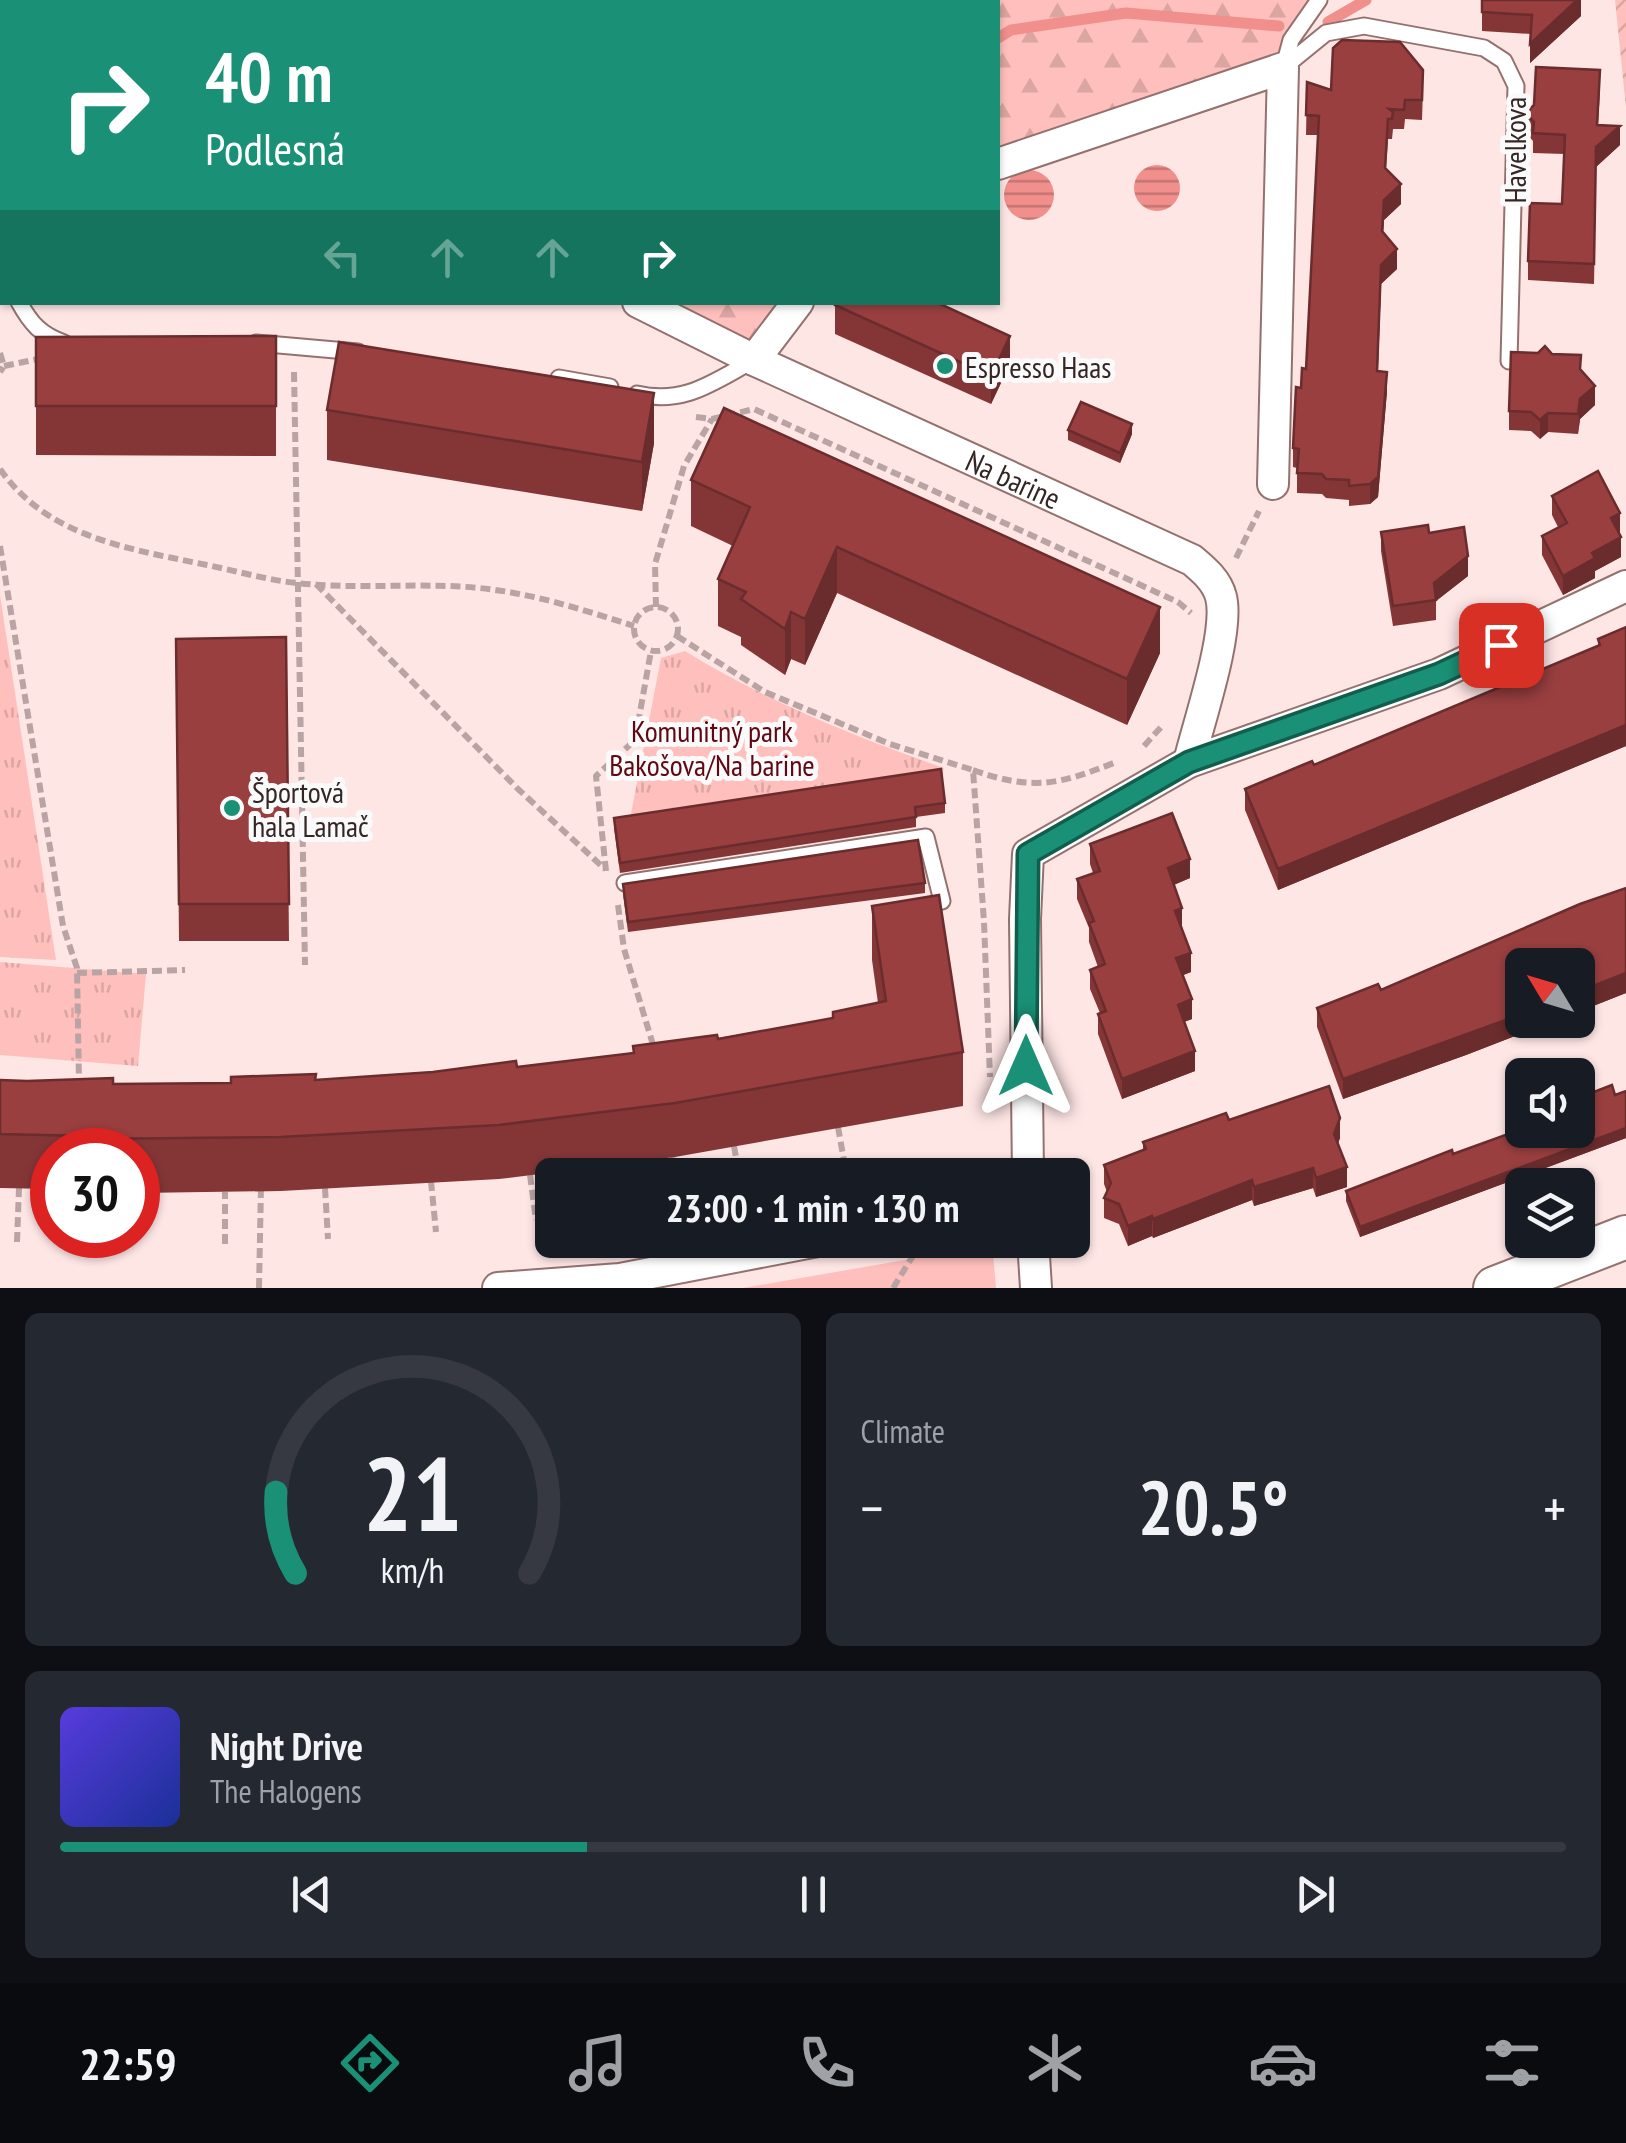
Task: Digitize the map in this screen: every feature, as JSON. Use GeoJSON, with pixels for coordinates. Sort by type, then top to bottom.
{"type":"FeatureCollection","features":[{"type":"Feature","properties":{"kind":"street"},"geometry":{"type":"LineString","coordinates":[[1000,163],[1283,68],[1272,484]]}},
{"type":"Feature","properties":{"kind":"street","name":"Na barine"},"geometry":{"type":"LineString","coordinates":[[644,305],[754,360],[1192,560],[1210,574],[1221,597],[1221,631],[1189,762]]}},
{"type":"Feature","properties":{"kind":"street"},"geometry":{"type":"LineString","coordinates":[[754,360],[796,305]]}},
{"type":"Feature","properties":{"kind":"street"},"geometry":{"type":"LineString","coordinates":[[1028,1158],[1028,854],[1189,762],[1439,674],[1626,586]]}},
{"type":"Feature","properties":{"kind":"street"},"geometry":{"type":"LineString","coordinates":[[1495,1288],[1626,1237]]}},
{"type":"Feature","properties":{"kind":"street"},"geometry":{"type":"LineString","coordinates":[[498,1288],[620,1279],[729,1258]]}},
{"type":"Feature","properties":{"kind":"street"},"geometry":{"type":"LineString","coordinates":[[1034,1258],[1036,1288]]}},
{"type":"Feature","properties":{"kind":"lane"},"geometry":{"type":"LineString","coordinates":[[1283,68],[1291,40],[1319,0]]}},
{"type":"Feature","properties":{"kind":"lane","name":"Havelkova"},"geometry":{"type":"LineString","coordinates":[[1283,68],[1326,32],[1364,26],[1484,48],[1504,61],[1516,86],[1510,361]]}},
{"type":"Feature","properties":{"kind":"lane"},"geometry":{"type":"LineString","coordinates":[[21,305],[30,323],[46,337],[74,346]]}},
{"type":"Feature","properties":{"kind":"lane"},"geometry":{"type":"LineString","coordinates":[[240,343],[278,342],[375,354]]}},
{"type":"Feature","properties":{"kind":"lane"},"geometry":{"type":"LineString","coordinates":[[550,377],[589,382],[660,400],[692,394],[754,360]]}},
{"type":"Feature","properties":{"kind":"lane"},"geometry":{"type":"LineString","coordinates":[[620,883],[926,838],[942,901]]}},
{"type":"Feature","properties":{"kind":"path"},"geometry":{"type":"LineString","coordinates":[[0,353],[2,369],[42,358]]}},
{"type":"Feature","properties":{"kind":"path"},"geometry":{"type":"LineString","coordinates":[[294,360],[304,965]]}},
{"type":"Feature","properties":{"kind":"path"},"geometry":{"type":"LineString","coordinates":[[693,417],[712,419],[754,409],[1178,602],[1195,616],[1196,627]]}},
{"type":"Feature","properties":{"kind":"path"},"geometry":{"type":"LineString","coordinates":[[656,607],[656,564],[684,466],[712,419]]}},
{"type":"Feature","properties":{"kind":"path"},"geometry":{"type":"LineString","coordinates":[[0,468],[12,486],[40,511],[87,537],[120,547],[296,584],[480,588],[562,603],[634,626]]}},
{"type":"Feature","properties":{"kind":"path"},"geometry":{"type":"LineString","coordinates":[[1236,558],[1272,484]]}},
{"type":"Feature","properties":{"kind":"path"},"geometry":{"type":"LineString","coordinates":[[0,546],[62,926],[77,973],[79,1097]]}},
{"type":"Feature","properties":{"kind":"path"},"geometry":{"type":"LineString","coordinates":[[316,584],[518,789],[620,883]]}},
{"type":"Feature","properties":{"kind":"path"},"geometry":{"type":"LineString","coordinates":[[656,607],[672,613],[678,634],[671,646],[651,651],[638,643],[634,626],[644,610],[656,607]]}},
{"type":"Feature","properties":{"kind":"path"},"geometry":{"type":"LineString","coordinates":[[606,870],[596,776],[635,740],[651,651]]}},
{"type":"Feature","properties":{"kind":"path"},"geometry":{"type":"LineString","coordinates":[[1135,754],[1159,733],[1167,717]]}},
{"type":"Feature","properties":{"kind":"path"},"geometry":{"type":"LineString","coordinates":[[973,770],[1010,783],[1047,784],[1119,761]]}},
{"type":"Feature","properties":{"kind":"path"},"geometry":{"type":"LineString","coordinates":[[617,900],[624,949],[657,1059]]}},
{"type":"Feature","properties":{"kind":"path"},"geometry":{"type":"LineString","coordinates":[[77,973],[185,970]]}},
{"type":"Feature","properties":{"kind":"path"},"geometry":{"type":"LineString","coordinates":[[838,1127],[844,1158]]}},
{"type":"Feature","properties":{"kind":"path"},"geometry":{"type":"LineString","coordinates":[[671,1135],[673,1158]]}},
{"type":"Feature","properties":{"kind":"path"},"geometry":{"type":"LineString","coordinates":[[734,1146],[736,1158]]}},
{"type":"Feature","properties":{"kind":"path"},"geometry":{"type":"LineString","coordinates":[[259,1288],[262,1168]]}},
{"type":"Feature","properties":{"kind":"path"},"geometry":{"type":"LineString","coordinates":[[530,1175],[535,1212]]}},
{"type":"Feature","properties":{"kind":"path"},"geometry":{"type":"LineString","coordinates":[[431,1181],[436,1232]]}},
{"type":"Feature","properties":{"kind":"path"},"geometry":{"type":"LineString","coordinates":[[18,1242],[19,1188]]}},
{"type":"Feature","properties":{"kind":"path"},"geometry":{"type":"LineString","coordinates":[[325,1188],[328,1239]]}},
{"type":"Feature","properties":{"kind":"path"},"geometry":{"type":"LineString","coordinates":[[225,1192],[225,1244]]}},
{"type":"Feature","properties":{"kind":"path"},"geometry":{"type":"LineString","coordinates":[[893,1288],[912,1258]]}},
{"type":"Feature","properties":{"kind":"green space"},"geometry":{"type":"Polygon","coordinates":[[[1000,0],[1319,0],[1283,68],[1000,163],[1000,0]]]}},
{"type":"Feature","properties":{"kind":"green space"},"geometry":{"type":"Polygon","coordinates":[[[1615,0],[1626,0],[1626,108],[1615,0]]]}},
{"type":"Feature","properties":{"kind":"green space"},"geometry":{"type":"Polygon","coordinates":[[[642,305],[796,305],[754,360],[642,305]]]}},
{"type":"Feature","properties":{"kind":"green space"},"geometry":{"type":"Polygon","coordinates":[[[0,595],[56,960],[0,957],[0,595]]]}},
{"type":"Feature","properties":{"kind":"green space","name":"Komunitný park Bakošova/Na barine"},"geometry":{"type":"Polygon","coordinates":[[[685,651],[811,716],[944,768],[941,779],[630,819],[661,658],[685,651]]]}},
{"type":"Feature","properties":{"kind":"green space"},"geometry":{"type":"Polygon","coordinates":[[[0,962],[146,974],[138,1066],[0,1055],[0,962]]]}},
{"type":"Feature","properties":{"kind":"green space"},"geometry":{"type":"Polygon","coordinates":[[[916,1258],[994,1258],[996,1288],[743,1288],[916,1258]]]}},
{"type":"Feature","properties":{"kind":"shaded area"},"geometry":{"type":"Polygon","coordinates":[[[1157,165],[1174,171],[1180,188],[1174,205],[1157,211],[1140,205],[1134,188],[1140,171],[1157,165]]]}},
{"type":"Feature","properties":{"kind":"shaded area"},"geometry":{"type":"Polygon","coordinates":[[[1029,170],[1047,177],[1054,195],[1047,213],[1029,220],[1011,213],[1004,195],[1011,177],[1029,170]]]}},
{"type":"Feature","properties":{"kind":"building"},"geometry":{"type":"Polygon","coordinates":[[[1482,0],[1577,0],[1530,44],[1532,15],[1482,12],[1482,0]]]}},
{"type":"Feature","properties":{"kind":"building"},"geometry":{"type":"Polygon","coordinates":[[[1342,40],[1400,42],[1423,70],[1422,100],[1405,100],[1404,110],[1389,109],[1393,112],[1392,119],[1388,119],[1385,168],[1401,184],[1384,200],[1382,231],[1397,249],[1381,265],[1377,371],[1387,372],[1378,477],[1370,484],[1349,486],[1349,480],[1297,473],[1299,449],[1293,448],[1296,387],[1301,388],[1302,368],[1306,369],[1319,116],[1306,115],[1307,82],[1331,90],[1333,48],[1342,40]]]}},
{"type":"Feature","properties":{"kind":"building"},"geometry":{"type":"Polygon","coordinates":[[[1536,67],[1600,70],[1597,125],[1620,126],[1596,147],[1594,264],[1528,261],[1530,203],[1562,204],[1565,135],[1533,133],[1534,122],[1526,113],[1534,105],[1536,67]]]}},
{"type":"Feature","properties":{"kind":"building"},"geometry":{"type":"Polygon","coordinates":[[[835,305],[943,305],[1010,336],[991,376],[835,305]]]}},
{"type":"Feature","properties":{"kind":"building"},"geometry":{"type":"Polygon","coordinates":[[[276,336],[276,406],[36,406],[36,337],[276,336]]]}},
{"type":"Feature","properties":{"kind":"building"},"geometry":{"type":"Polygon","coordinates":[[[339,342],[654,393],[642,462],[327,410],[339,342]]]}},
{"type":"Feature","properties":{"kind":"building"},"geometry":{"type":"Polygon","coordinates":[[[1545,346],[1552,354],[1581,355],[1580,369],[1595,386],[1580,399],[1578,414],[1548,413],[1540,420],[1531,412],[1509,411],[1511,352],[1538,353],[1545,346]]]}},
{"type":"Feature","properties":{"kind":"building"},"geometry":{"type":"Polygon","coordinates":[[[1081,402],[1132,424],[1120,453],[1068,430],[1081,402]]]}},
{"type":"Feature","properties":{"kind":"building"},"geometry":{"type":"Polygon","coordinates":[[[724,408],[1160,607],[1127,679],[837,547],[805,619],[791,612],[785,629],[741,599],[746,592],[718,579],[750,507],[691,480],[724,408]]]}},
{"type":"Feature","properties":{"kind":"building"},"geometry":{"type":"Polygon","coordinates":[[[1598,471],[1620,513],[1611,518],[1621,537],[1563,576],[1542,536],[1567,523],[1552,496],[1598,471]]]}},
{"type":"Feature","properties":{"kind":"building"},"geometry":{"type":"Polygon","coordinates":[[[1428,525],[1429,533],[1464,527],[1468,556],[1434,583],[1436,600],[1393,606],[1381,532],[1428,525]]]}},
{"type":"Feature","properties":{"kind":"building"},"geometry":{"type":"Polygon","coordinates":[[[1626,627],[1626,725],[1278,869],[1245,789],[1312,761],[1314,765],[1600,645],[1598,639],[1626,627]]]}},
{"type":"Feature","properties":{"kind":"building","name":"Športová hala Lamač"},"geometry":{"type":"Polygon","coordinates":[[[286,637],[289,904],[179,904],[176,639],[286,637]]]}},
{"type":"Feature","properties":{"kind":"building"},"geometry":{"type":"Polygon","coordinates":[[[941,769],[945,803],[915,807],[916,817],[620,863],[614,818],[941,769]]]}},
{"type":"Feature","properties":{"kind":"building"},"geometry":{"type":"Polygon","coordinates":[[[1172,813],[1190,859],[1168,868],[1182,908],[1175,911],[1191,953],[1176,958],[1192,999],[1178,1005],[1195,1051],[1122,1079],[1098,1014],[1106,1011],[1090,970],[1105,964],[1089,923],[1094,921],[1077,879],[1100,871],[1090,844],[1172,813]]]}},
{"type":"Feature","properties":{"kind":"building"},"geometry":{"type":"Polygon","coordinates":[[[918,840],[925,883],[628,922],[623,884],[918,840]]]}},
{"type":"Feature","properties":{"kind":"building"},"geometry":{"type":"Polygon","coordinates":[[[1626,888],[1626,973],[1595,985],[1595,948],[1505,948],[1505,1020],[1343,1079],[1317,1008],[1378,984],[1381,990],[1626,888]]]}},
{"type":"Feature","properties":{"kind":"building"},"geometry":{"type":"Polygon","coordinates":[[[939,895],[963,1052],[675,1103],[499,1125],[281,1137],[160,1138],[160,1128],[30,1128],[30,1135],[0,1134],[0,1080],[113,1078],[113,1084],[231,1083],[231,1077],[316,1074],[315,1080],[433,1072],[516,1061],[517,1067],[634,1053],[633,1046],[717,1035],[718,1039],[833,1018],[833,1012],[886,1001],[872,906],[939,895]]]}},
{"type":"Feature","properties":{"kind":"building"},"geometry":{"type":"Polygon","coordinates":[[[1612,1085],[1615,1095],[1626,1091],[1626,1128],[1595,1140],[1595,1092],[1612,1085]]]}},
{"type":"Feature","properties":{"kind":"building"},"geometry":{"type":"Polygon","coordinates":[[[1329,1086],[1340,1118],[1334,1134],[1347,1167],[1316,1178],[1313,1168],[1254,1187],[1252,1180],[1128,1226],[1119,1204],[1104,1198],[1111,1183],[1104,1165],[1146,1149],[1143,1142],[1226,1113],[1229,1120],[1329,1086]]]}},
{"type":"Feature","properties":{"kind":"building"},"geometry":{"type":"Polygon","coordinates":[[[1505,1135],[1505,1148],[1572,1148],[1519,1168],[1505,1168],[1505,1173],[1360,1227],[1346,1191],[1452,1150],[1453,1154],[1505,1135]]]}},
{"type":"Feature","properties":{"kind":"waterway"},"geometry":{"type":"LineString","coordinates":[[1328,22],[1366,0]]}},
{"type":"Feature","properties":{"kind":"waterway"},"geometry":{"type":"LineString","coordinates":[[1000,37],[1011,30],[1126,13],[1279,26]]}},
{"type":"Feature","properties":{"kind":"place","name":"Espresso Haas"},"geometry":{"type":"Point","coordinates":[945,366]}},
{"type":"Feature","properties":{"kind":"place","name":"Športová hala Lamač"},"geometry":{"type":"Point","coordinates":[232,808]}},
{"type":"Feature","properties":{"kind":"route"},"geometry":{"type":"LineString","coordinates":[[1026,1066],[1028,854],[1189,762],[1439,674],[1501,645]]}}]}
